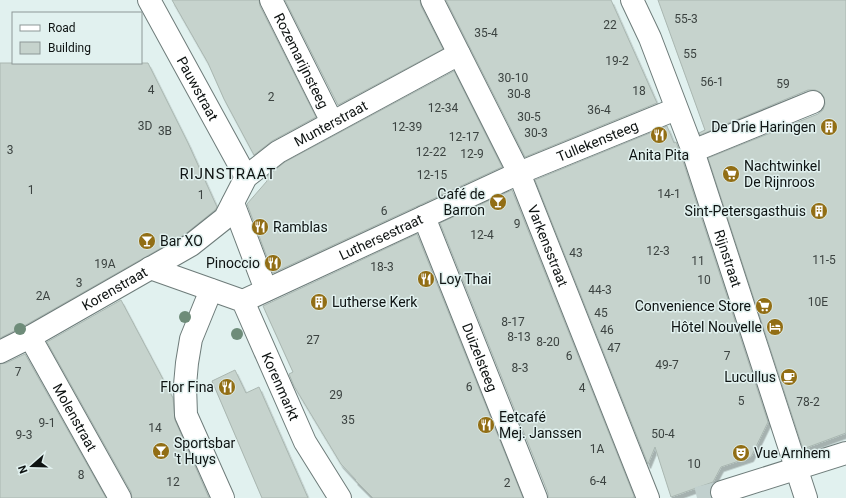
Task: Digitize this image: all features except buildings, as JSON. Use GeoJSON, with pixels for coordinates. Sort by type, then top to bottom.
{"type":"FeatureCollection","features":[{"type":"Feature","properties":{"kind":"street","name":"Pauwstraat"},"geometry":{"type":"LineString","coordinates":[[150,0],[246,177]]}},
{"type":"Feature","properties":{"kind":"street","name":"Rozemarijnsteeg"},"geometry":{"type":"LineString","coordinates":[[271,0],[332,122]]}},
{"type":"Feature","properties":{"kind":"street","name":"Varkensstraat"},"geometry":{"type":"LineString","coordinates":[[432,0],[518,172],[648,498]]}},
{"type":"Feature","properties":{"kind":"street","name":"Rijnstraat"},"geometry":{"type":"LineString","coordinates":[[632,0],[650,38],[693,152],[806,498]]}},
{"type":"Feature","properties":{"kind":"street","name":"Munterstraat"},"geometry":{"type":"LineString","coordinates":[[229,210],[246,177],[278,152],[459,54]]}},
{"type":"Feature","properties":{"kind":"street"},"geometry":{"type":"LineString","coordinates":[[693,152],[813,102]]}},
{"type":"Feature","properties":{"kind":"street","name":"Tullekensteeg"},"geometry":{"type":"LineString","coordinates":[[518,172],[676,109]]}},
{"type":"Feature","properties":{"kind":"street","name":"Luthersestraat"},"geometry":{"type":"LineString","coordinates":[[243,301],[518,172]]}},
{"type":"Feature","properties":{"kind":"street"},"geometry":{"type":"LineString","coordinates":[[229,210],[266,290]]}},
{"type":"Feature","properties":{"kind":"street","name":"Korenstraat"},"geometry":{"type":"LineString","coordinates":[[0,352],[30,337],[191,244],[229,210]]}},
{"type":"Feature","properties":{"kind":"street","name":"Duizelsteeg"},"geometry":{"type":"LineString","coordinates":[[424,217],[536,498]]}},
{"type":"Feature","properties":{"kind":"street"},"geometry":{"type":"LineString","coordinates":[[150,268],[243,301]]}},
{"type":"Feature","properties":{"kind":"street"},"geometry":{"type":"LineString","coordinates":[[211,290],[191,340],[186,363],[186,415],[223,498]]}},
{"type":"Feature","properties":{"kind":"street","name":"Korenmarkt"},"geometry":{"type":"LineString","coordinates":[[243,301],[305,442],[340,498]]}},
{"type":"Feature","properties":{"kind":"street","name":"Molenstraat"},"geometry":{"type":"LineString","coordinates":[[30,337],[120,498]]}},
{"type":"Feature","properties":{"kind":"street"},"geometry":{"type":"LineString","coordinates":[[722,492],[846,453]]}},
{"type":"Feature","properties":{"kind":"tunnel"},"geometry":{"type":"LineString","coordinates":[[697,498],[722,492]]}},
{"type":"Feature","properties":{"kind":"place","name":"De Drie Haringen"},"geometry":{"type":"Point","coordinates":[829,127]}},
{"type":"Feature","properties":{"kind":"place","name":"Anita Pita"},"geometry":{"type":"Point","coordinates":[659,135]}},
{"type":"Feature","properties":{"kind":"place","name":"Nachtwinkel De Rijnroos"},"geometry":{"type":"Point","coordinates":[731,174]}},
{"type":"Feature","properties":{"kind":"place","name":"Café de Barron"},"geometry":{"type":"Point","coordinates":[498,202]}},
{"type":"Feature","properties":{"kind":"place","name":"Sint-Petersgasthuis"},"geometry":{"type":"Point","coordinates":[819,211]}},
{"type":"Feature","properties":{"kind":"place","name":"Ramblas"},"geometry":{"type":"Point","coordinates":[260,227]}},
{"type":"Feature","properties":{"kind":"place","name":"Bar XO"},"geometry":{"type":"Point","coordinates":[147,241]}},
{"type":"Feature","properties":{"kind":"place","name":"Pinoccio"},"geometry":{"type":"Point","coordinates":[273,263]}},
{"type":"Feature","properties":{"kind":"place","name":"Loy Thai"},"geometry":{"type":"Point","coordinates":[426,279]}},
{"type":"Feature","properties":{"kind":"place","name":"Lutherse Kerk"},"geometry":{"type":"Point","coordinates":[319,302]}},
{"type":"Feature","properties":{"kind":"place","name":"Convenience Store"},"geometry":{"type":"Point","coordinates":[764,306]}},
{"type":"Feature","properties":{"kind":"place","name":"Hôtel Nouvelle"},"geometry":{"type":"Point","coordinates":[775,327]}},
{"type":"Feature","properties":{"kind":"place","name":"Lucullus"},"geometry":{"type":"Point","coordinates":[789,377]}},
{"type":"Feature","properties":{"kind":"place","name":"Flor Fina"},"geometry":{"type":"Point","coordinates":[227,387]}},
{"type":"Feature","properties":{"kind":"place","name":"Eetcafé Mej. Janssen"},"geometry":{"type":"Point","coordinates":[486,425]}},
{"type":"Feature","properties":{"kind":"place","name":"Sportsbar 't Huys"},"geometry":{"type":"Point","coordinates":[161,451]}},
{"type":"Feature","properties":{"kind":"place","name":"Vue Arnhem"},"geometry":{"type":"Point","coordinates":[741,453]}},
{"type":"Feature","properties":{"kind":"district","name":"RIJNSTRAAT"},"geometry":{"type":"Point","coordinates":[228,174]}}]}
